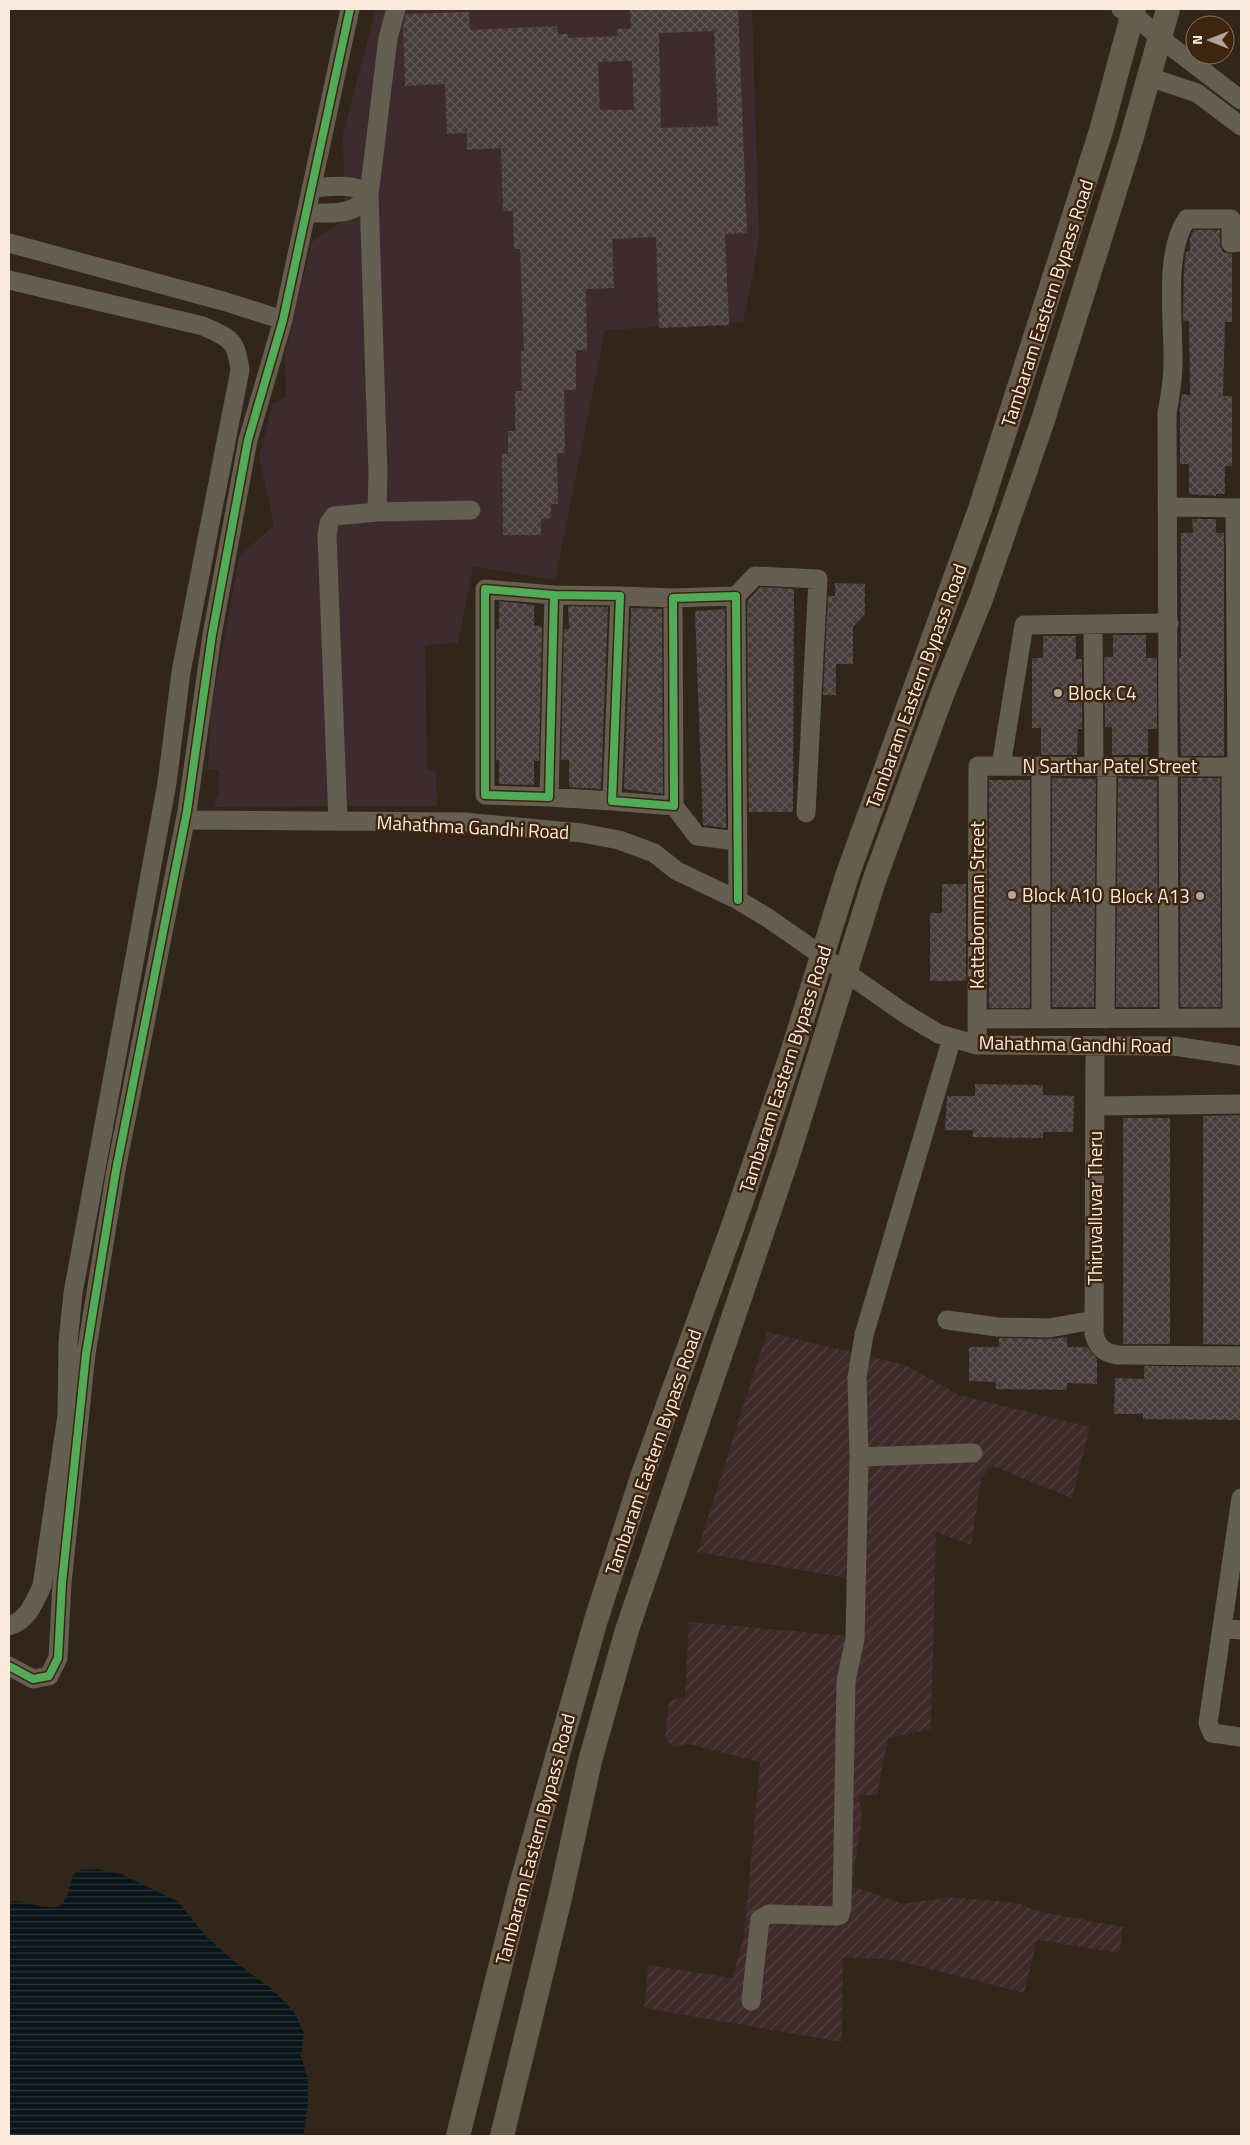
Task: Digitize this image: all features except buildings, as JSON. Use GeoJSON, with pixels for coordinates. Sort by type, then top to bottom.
{"type":"FeatureCollection","features":[{"type":"Feature","properties":{"kind":"main road","name":"Tambaram Eastern Bypass Road"},"geometry":{"type":"LineString","coordinates":[[502,2136],[560,1898],[590,1760],[627,1630],[787,1159],[874,881],[942,695],[981,599],[1037,438],[1149,77],[1168,9]]}},
{"type":"Feature","properties":{"kind":"main road","name":"Tambaram Eastern Bypass Road"},"geometry":{"type":"LineString","coordinates":[[458,2136],[520,1888],[596,1620],[644,1474],[733,1226],[881,778],[952,587],[1012,414],[1101,131],[1130,10]]}},
{"type":"Feature","properties":{"kind":"street"},"geometry":{"type":"LineString","coordinates":[[9,1666],[32,1679],[48,1676],[58,1658],[62,1583],[86,1354],[116,1170],[185,820],[212,635],[248,440],[282,320],[350,9]]}},
{"type":"Feature","properties":{"kind":"street"},"geometry":{"type":"LineString","coordinates":[[376,512],[378,474],[369,195],[386,48],[396,9]]}},
{"type":"Feature","properties":{"kind":"street"},"geometry":{"type":"LineString","coordinates":[[1130,10],[1160,38],[1241,100]]}},
{"type":"Feature","properties":{"kind":"street"},"geometry":{"type":"LineString","coordinates":[[1149,77],[1197,93],[1241,126]]}},
{"type":"Feature","properties":{"kind":"street"},"geometry":{"type":"LineString","coordinates":[[311,188],[349,186],[360,188],[369,195]]}},
{"type":"Feature","properties":{"kind":"street"},"geometry":{"type":"LineString","coordinates":[[306,213],[351,211],[361,206],[369,195]]}},
{"type":"Feature","properties":{"kind":"street"},"geometry":{"type":"LineString","coordinates":[[1169,1018],[1169,507],[1167,413],[1173,365],[1172,262],[1176,242],[1187,219],[1231,218],[1231,243],[1241,242]]}},
{"type":"Feature","properties":{"kind":"street"},"geometry":{"type":"LineString","coordinates":[[9,243],[282,320]]}},
{"type":"Feature","properties":{"kind":"street"},"geometry":{"type":"LineString","coordinates":[[9,280],[203,326],[227,337],[238,350],[240,370],[182,664],[167,783],[73,1293],[68,1342],[67,1415],[42,1586],[32,1609],[16,1624],[9,1626]]}},
{"type":"Feature","properties":{"kind":"street"},"geometry":{"type":"LineString","coordinates":[[977,1019],[1236,1018],[1238,508],[1169,507]]}},
{"type":"Feature","properties":{"kind":"street"},"geometry":{"type":"LineString","coordinates":[[338,821],[328,523],[334,516],[376,512],[471,510]]}},
{"type":"Feature","properties":{"kind":"street"},"geometry":{"type":"LineString","coordinates":[[738,900],[736,596],[755,576],[818,579],[806,813]]}},
{"type":"Feature","properties":{"kind":"street"},"geometry":{"type":"LineString","coordinates":[[674,806],[550,797],[484,796],[485,590],[554,595],[672,598],[736,596]]}},
{"type":"Feature","properties":{"kind":"street"},"geometry":{"type":"LineString","coordinates":[[550,797],[554,595]]}},
{"type":"Feature","properties":{"kind":"street"},"geometry":{"type":"LineString","coordinates":[[612,801],[620,596]]}},
{"type":"Feature","properties":{"kind":"street"},"geometry":{"type":"LineString","coordinates":[[672,598],[674,806],[696,836],[737,841]]}},
{"type":"Feature","properties":{"kind":"street"},"geometry":{"type":"LineString","coordinates":[[1001,766],[1024,625],[1169,623]]}},
{"type":"Feature","properties":{"kind":"street"},"geometry":{"type":"LineString","coordinates":[[1093,624],[1100,766],[1105,1019]]}},
{"type":"Feature","properties":{"kind":"street","name":"N Sarthar Patel Street"},"geometry":{"type":"LineString","coordinates":[[978,766],[1236,767]]}},
{"type":"Feature","properties":{"kind":"street","name":"Kattabomman Street"},"geometry":{"type":"LineString","coordinates":[[977,1045],[978,766]]}},
{"type":"Feature","properties":{"kind":"street"},"geometry":{"type":"LineString","coordinates":[[1042,766],[1042,1019]]}},
{"type":"Feature","properties":{"kind":"street","name":"Mahathma Gandhi Road"},"geometry":{"type":"LineString","coordinates":[[185,820],[464,822],[582,833],[641,847],[677,871],[738,900],[822,955],[904,1013],[940,1034],[977,1045],[1174,1046],[1241,1056]]}},
{"type":"Feature","properties":{"kind":"street"},"geometry":{"type":"LineString","coordinates":[[751,2001],[760,1919],[769,1914],[837,1916],[840,1915],[842,1907],[846,1680],[855,1639],[859,1457],[857,1377],[864,1335],[952,1038]]}},
{"type":"Feature","properties":{"kind":"street","name":"Thiruvalluvar Theru"},"geometry":{"type":"LineString","coordinates":[[1095,1046],[1094,1320],[1097,1344],[1102,1350],[1118,1355],[1241,1356]]}},
{"type":"Feature","properties":{"kind":"street"},"geometry":{"type":"LineString","coordinates":[[1096,1106],[1241,1104]]}},
{"type":"Feature","properties":{"kind":"street"},"geometry":{"type":"LineString","coordinates":[[947,1320],[998,1327],[1049,1328],[1094,1320]]}},
{"type":"Feature","properties":{"kind":"street"},"geometry":{"type":"LineString","coordinates":[[859,1457],[973,1453]]}},
{"type":"Feature","properties":{"kind":"street"},"geometry":{"type":"LineString","coordinates":[[1241,1498],[1208,1723],[1212,1733],[1241,1737]]}},
{"type":"Feature","properties":{"kind":"street"},"geometry":{"type":"LineString","coordinates":[[1222,1628],[1241,1630]]}},
{"type":"Feature","properties":{"kind":"shaded area"},"geometry":{"type":"Polygon","coordinates":[[[376,9],[752,9],[759,236],[754,270],[743,322],[605,330],[555,580],[473,566],[458,643],[425,645],[427,770],[436,771],[437,806],[214,807],[219,791],[219,770],[208,769],[211,710],[239,557],[274,525],[259,456],[273,404],[286,396],[285,355],[312,242],[345,219],[343,134],[376,9]]]}},
{"type":"Feature","properties":{"kind":"shaded area"},"geometry":{"type":"Polygon","coordinates":[[[767,1332],[905,1365],[959,1395],[1090,1427],[1072,1498],[995,1467],[989,1468],[981,1480],[971,1545],[936,1532],[931,1729],[888,1738],[877,1795],[859,1795],[862,1817],[852,1886],[903,1904],[949,1897],[1018,1903],[1036,1911],[1123,1927],[1119,1953],[1037,1940],[1024,1993],[896,1960],[843,1957],[842,2042],[644,2008],[648,1965],[732,1978],[744,1937],[760,1762],[689,1744],[672,1747],[665,1736],[669,1702],[685,1696],[689,1622],[849,1636],[846,1578],[697,1552],[767,1332]]]}},
{"type":"Feature","properties":{"kind":"shaded area"},"geometry":{"type":"Polygon","coordinates":[[[99,1869],[121,1874],[177,1901],[207,1937],[235,1962],[271,1988],[294,2012],[304,2033],[301,2056],[308,2079],[308,2104],[303,2136],[9,2136],[9,1901],[48,1907],[60,1906],[67,1896],[73,1875],[79,1870],[99,1869]]]}},
{"type":"Feature","properties":{"kind":"cycle path"},"geometry":{"type":"LineString","coordinates":[[9,1666],[33,1679],[49,1676],[58,1658],[62,1583],[86,1354],[116,1170],[187,811],[212,635],[248,440],[283,320],[350,9]]}},
{"type":"Feature","properties":{"kind":"cycle path"},"geometry":{"type":"LineString","coordinates":[[554,595],[485,589],[485,795],[549,797],[554,595],[620,596],[612,801],[674,806],[673,598],[736,596],[738,900]]}},
{"type":"Feature","properties":{"kind":"place","name":"Block C4"},"geometry":{"type":"Point","coordinates":[1058,693]}},
{"type":"Feature","properties":{"kind":"place","name":"Block A10"},"geometry":{"type":"Point","coordinates":[1012,895]}},
{"type":"Feature","properties":{"kind":"place","name":"Block A13"},"geometry":{"type":"Point","coordinates":[1200,896]}}]}
